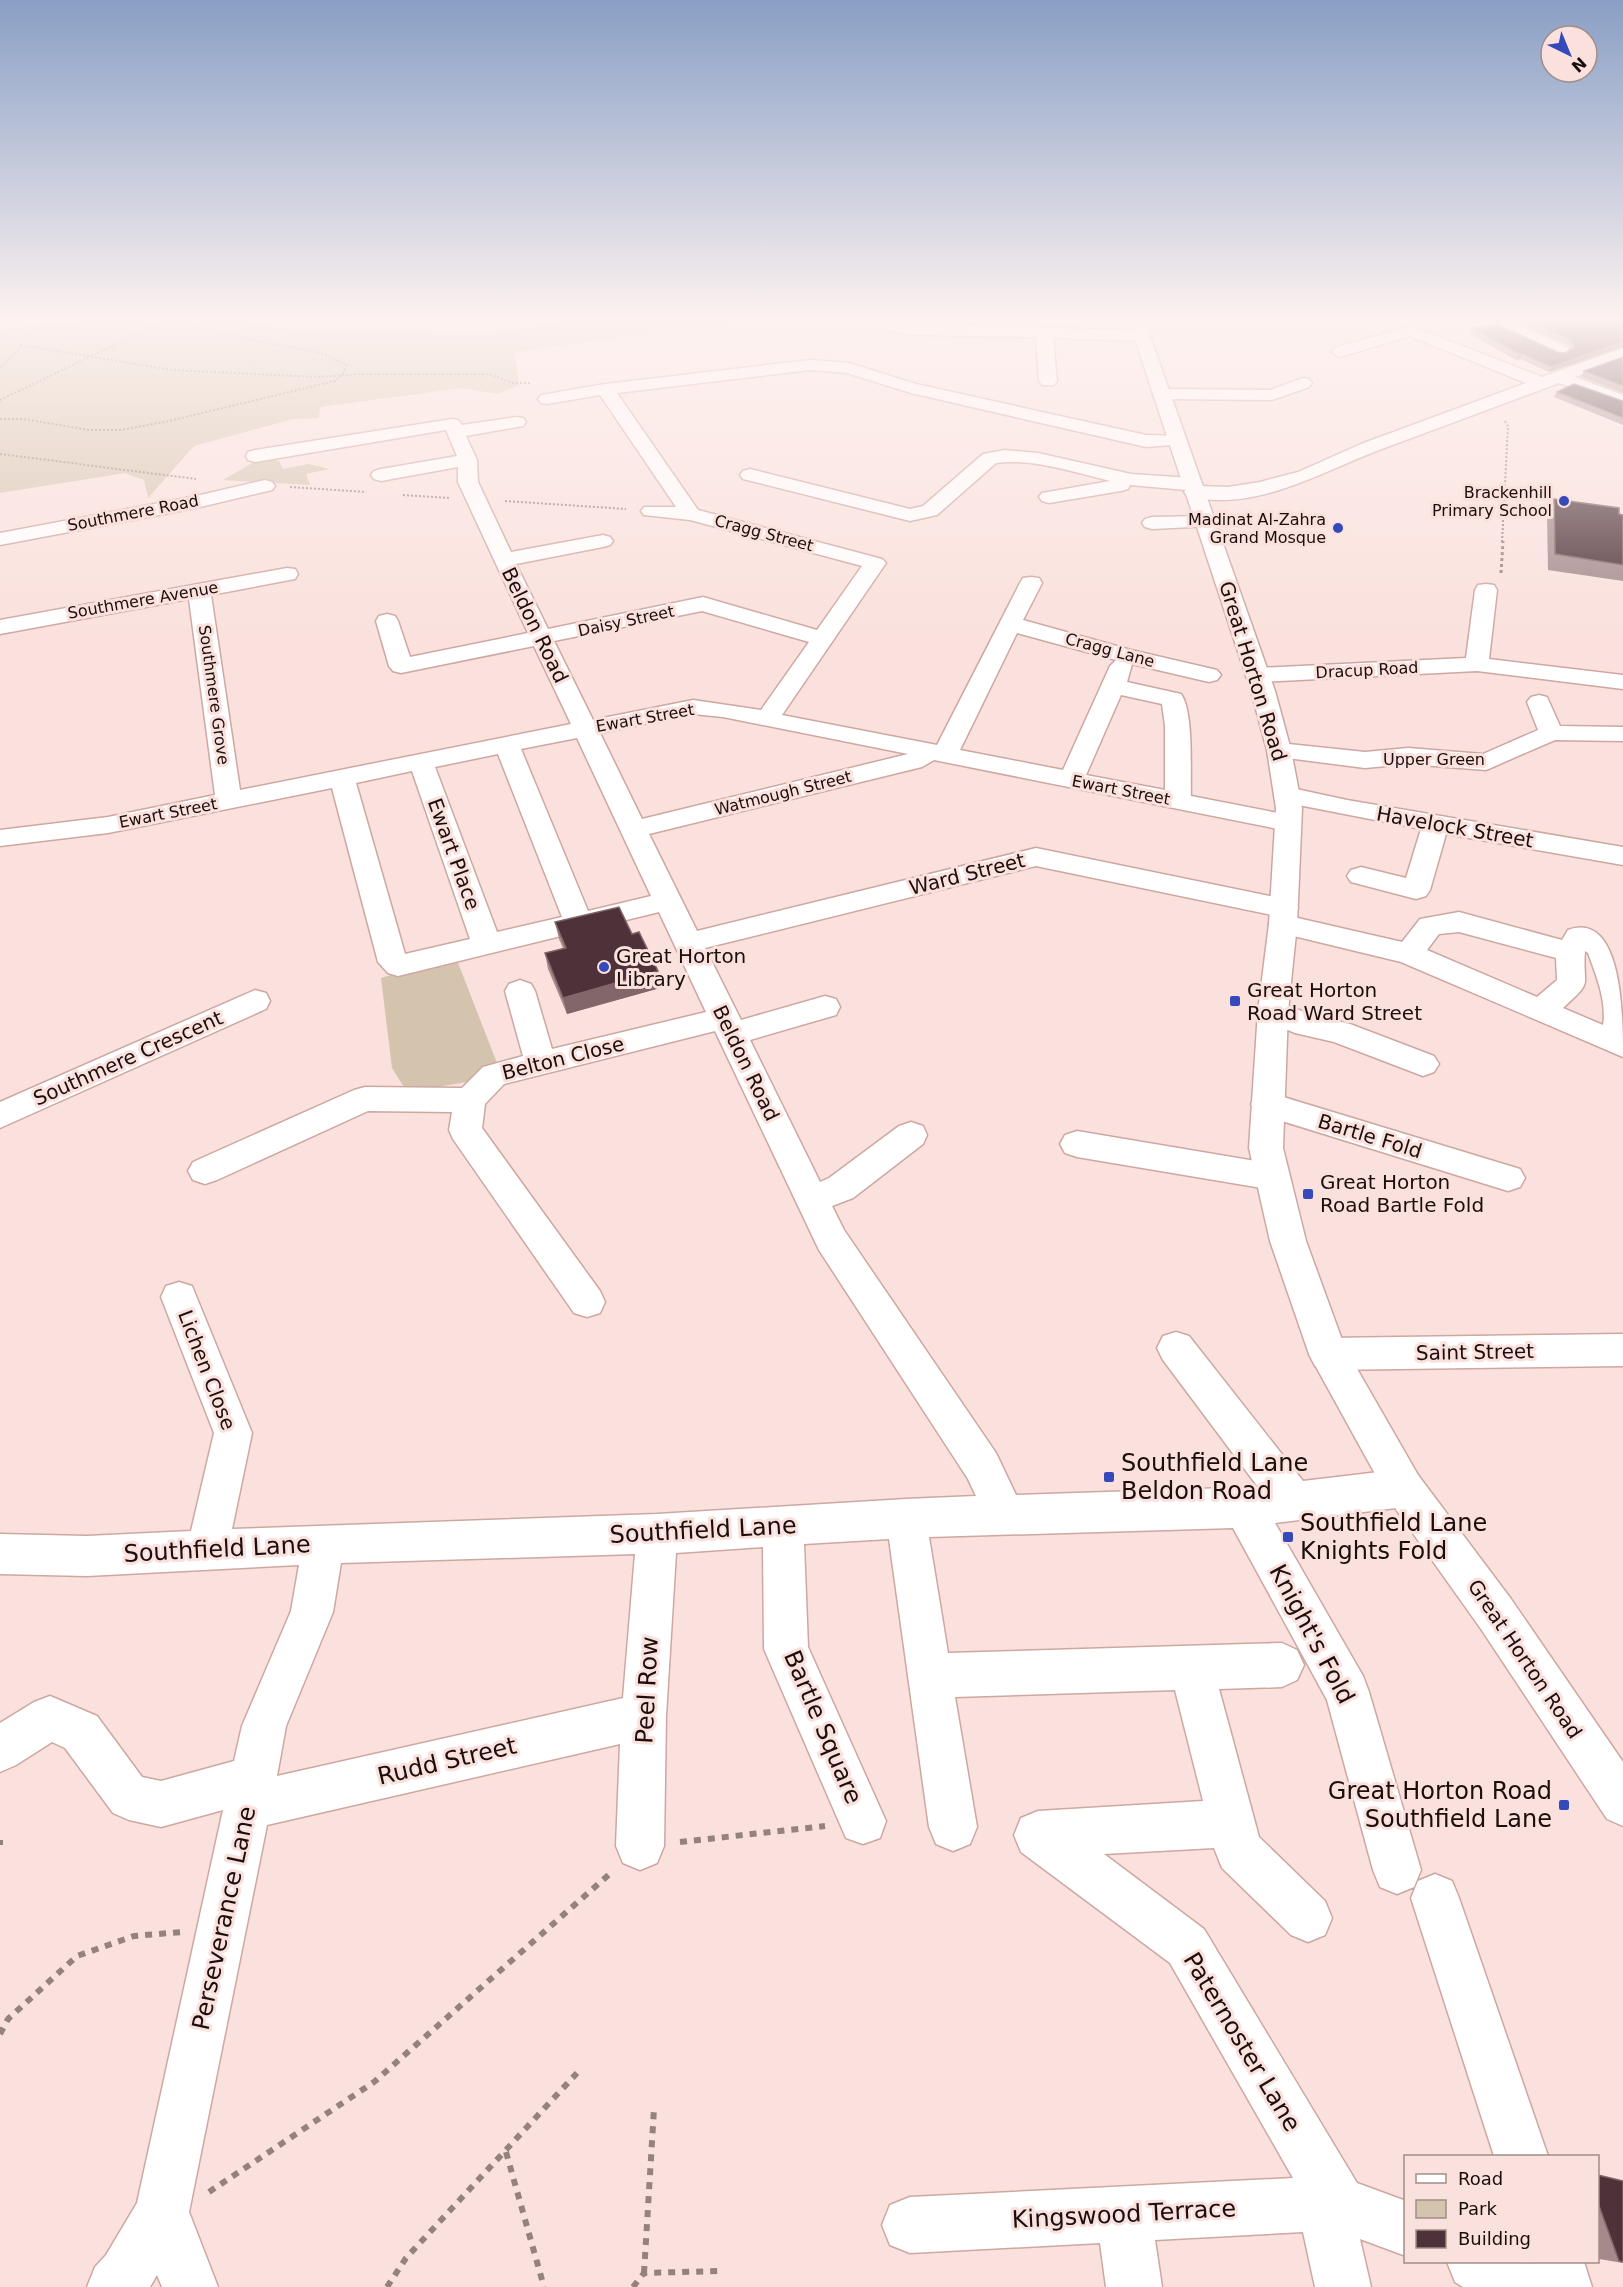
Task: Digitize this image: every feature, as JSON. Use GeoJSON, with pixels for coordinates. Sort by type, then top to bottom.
{"type":"FeatureCollection","features":[{"type":"Feature","properties":{"kind":"street"},"geometry":{"type":"LineString","coordinates":[[255,456],[287,457],[448,425]]}},
{"type":"Feature","properties":{"kind":"street"},"geometry":{"type":"LineString","coordinates":[[452,425],[454,432],[500,425]]}},
{"type":"Feature","properties":{"kind":"street"},"geometry":{"type":"LineString","coordinates":[[630,425],[691,514]]}},
{"type":"Feature","properties":{"kind":"street"},"geometry":{"type":"LineString","coordinates":[[1074,425],[1146,441],[1177,440]]}},
{"type":"Feature","properties":{"kind":"street","name":"Great Horton Road"},"geometry":{"type":"LineString","coordinates":[[1172,425],[1205,522],[1251,681],[1279,750],[1287,809],[1283,916],[1273,1011],[1266,1148],[1288,1241],[1328,1354],[1404,1488],[1618,1786]]}},
{"type":"Feature","properties":{"kind":"street"},"geometry":{"type":"LineString","coordinates":[[750,475],[910,515],[930,511],[990,458],[999,455],[1025,457],[1144,482],[1228,493],[1262,489],[1305,476],[1368,448],[1430,425]]}},
{"type":"Feature","properties":{"kind":"street","name":"Beldon Road"},"geometry":{"type":"LineString","coordinates":[[454,432],[468,460],[468,482],[504,560],[831,1240],[982,1466],[1004,1515]]}},
{"type":"Feature","properties":{"kind":"street"},"geometry":{"type":"LineString","coordinates":[[381,475],[468,460]]}},
{"type":"Feature","properties":{"kind":"street"},"geometry":{"type":"LineString","coordinates":[[1050,497],[1144,482]]}},
{"type":"Feature","properties":{"kind":"street","name":"Southmere Road"},"geometry":{"type":"LineString","coordinates":[[0,539],[195,502],[265,486]]}},
{"type":"Feature","properties":{"kind":"street","name":"Cragg Street"},"geometry":{"type":"LineString","coordinates":[[651,511],[691,514],[875,564],[822,639]]}},
{"type":"Feature","properties":{"kind":"street"},"geometry":{"type":"LineString","coordinates":[[1152,523],[1205,522]]}},
{"type":"Feature","properties":{"kind":"street"},"geometry":{"type":"LineString","coordinates":[[504,560],[603,541]]}},
{"type":"Feature","properties":{"kind":"street","name":"Southmere Avenue"},"geometry":{"type":"LineString","coordinates":[[0,627],[286,574]]}},
{"type":"Feature","properties":{"kind":"street"},"geometry":{"type":"LineString","coordinates":[[938,753],[1011,624],[1031,583]]}},
{"type":"Feature","properties":{"kind":"street","name":"Southmere Grove"},"geometry":{"type":"LineString","coordinates":[[200,590],[229,801]]}},
{"type":"Feature","properties":{"kind":"street"},"geometry":{"type":"LineString","coordinates":[[1477,664],[1486,590]]}},
{"type":"Feature","properties":{"kind":"street","name":"Daisy Street"},"geometry":{"type":"LineString","coordinates":[[387,621],[401,666],[703,604],[822,639]]}},
{"type":"Feature","properties":{"kind":"street","name":"Cragg Lane"},"geometry":{"type":"LineString","coordinates":[[1011,624],[1126,656],[1209,675]]}},
{"type":"Feature","properties":{"kind":"street"},"geometry":{"type":"LineString","coordinates":[[767,718],[822,639]]}},
{"type":"Feature","properties":{"kind":"street"},"geometry":{"type":"LineString","coordinates":[[1071,780],[1126,656]]}},
{"type":"Feature","properties":{"kind":"street","name":"Dracup Road"},"geometry":{"type":"LineString","coordinates":[[1251,681],[1477,664],[1623,681]]}},
{"type":"Feature","properties":{"kind":"street"},"geometry":{"type":"LineString","coordinates":[[1113,686],[1173,699],[1177,726],[1178,801]]}},
{"type":"Feature","properties":{"kind":"street"},"geometry":{"type":"LineString","coordinates":[[1539,702],[1551,733],[1623,734]]}},
{"type":"Feature","properties":{"kind":"street","name":"Ewart Street"},"geometry":{"type":"LineString","coordinates":[[0,838],[108,825],[693,707],[767,718],[1178,801],[1287,809]]}},
{"type":"Feature","properties":{"kind":"street","name":"Upper Green"},"geometry":{"type":"LineString","coordinates":[[1279,750],[1365,760],[1408,756],[1486,762],[1551,733]]}},
{"type":"Feature","properties":{"kind":"street"},"geometry":{"type":"LineString","coordinates":[[507,745],[579,923]]}},
{"type":"Feature","properties":{"kind":"street","name":"Watmough Street"},"geometry":{"type":"LineString","coordinates":[[634,829],[912,762],[938,753]]}},
{"type":"Feature","properties":{"kind":"street","name":"Ewart Place"},"geometry":{"type":"LineString","coordinates":[[421,762],[487,945]]}},
{"type":"Feature","properties":{"kind":"street"},"geometry":{"type":"LineString","coordinates":[[342,778],[395,964],[405,965],[668,901]]}},
{"type":"Feature","properties":{"kind":"street","name":"Havelock Street"},"geometry":{"type":"LineString","coordinates":[[1287,809],[1436,824],[1623,855]]}},
{"type":"Feature","properties":{"kind":"street"},"geometry":{"type":"LineString","coordinates":[[1361,876],[1416,890],[1436,824]]}},
{"type":"Feature","properties":{"kind":"street","name":"Ward Street"},"geometry":{"type":"LineString","coordinates":[[688,943],[1036,857],[1283,916],[1409,954],[1619,1044]]}},
{"type":"Feature","properties":{"kind":"street"},"geometry":{"type":"LineString","coordinates":[[1409,954],[1430,926],[1459,922],[1570,952]]}},
{"type":"Feature","properties":{"kind":"street"},"geometry":{"type":"LineString","coordinates":[[1542,1010],[1572,983],[1570,952],[1578,938],[1588,938],[1601,948],[1612,978],[1620,1015],[1619,1044]]}},
{"type":"Feature","properties":{"kind":"street"},"geometry":{"type":"LineString","coordinates":[[520,991],[540,1063]]}},
{"type":"Feature","properties":{"kind":"street","name":"Southmere Crescent"},"geometry":{"type":"LineString","coordinates":[[0,1116],[255,1001]]}},
{"type":"Feature","properties":{"kind":"street","name":"Belton Close"},"geometry":{"type":"LineString","coordinates":[[470,1100],[494,1075],[540,1063],[825,1007]]}},
{"type":"Feature","properties":{"kind":"street"},"geometry":{"type":"LineString","coordinates":[[1273,1011],[1306,1025],[1339,1032],[1423,1064]]}},
{"type":"Feature","properties":{"kind":"street"},"geometry":{"type":"LineString","coordinates":[[205,1171],[365,1099],[470,1100],[465,1130],[587,1302]]}},
{"type":"Feature","properties":{"kind":"street","name":"Bartle Fold"},"geometry":{"type":"LineString","coordinates":[[1267,1104],[1508,1178]]}},
{"type":"Feature","properties":{"kind":"street"},"geometry":{"type":"LineString","coordinates":[[811,1199],[841,1188],[911,1135]]}},
{"type":"Feature","properties":{"kind":"street"},"geometry":{"type":"LineString","coordinates":[[1077,1144],[1272,1177]]}},
{"type":"Feature","properties":{"kind":"street","name":"Lichen Close"},"geometry":{"type":"LineString","coordinates":[[179,1297],[233,1432],[207,1550]]}},
{"type":"Feature","properties":{"kind":"street"},"geometry":{"type":"LineString","coordinates":[[1176,1348],[1294,1502]]}},
{"type":"Feature","properties":{"kind":"street","name":"Saint Street"},"geometry":{"type":"LineString","coordinates":[[1328,1354],[1620,1356]]}},
{"type":"Feature","properties":{"kind":"street","name":"Southfield Lane"},"geometry":{"type":"LineString","coordinates":[[0,1554],[87,1556],[324,1544],[657,1534],[906,1518],[1244,1508],[1404,1488]]}},
{"type":"Feature","properties":{"kind":"street","name":"Knight's Fold"},"geometry":{"type":"LineString","coordinates":[[1244,1508],[1347,1692],[1416,1884],[1520,2155]]}},
{"type":"Feature","properties":{"kind":"street"},"geometry":{"type":"LineString","coordinates":[[906,1518],[953,1827]]}},
{"type":"Feature","properties":{"kind":"street","name":"Bartle Square"},"geometry":{"type":"LineString","coordinates":[[783,1525],[786,1649],[863,1821]]}},
{"type":"Feature","properties":{"kind":"street","name":"Peel Row"},"geometry":{"type":"LineString","coordinates":[[640,1846],[644,1716],[657,1534]]}},
{"type":"Feature","properties":{"kind":"street","name":"Perseverance Lane"},"geometry":{"type":"LineString","coordinates":[[115,2287],[126,2275],[162,2212],[252,1792],[264,1726],[312,1612],[324,1544]]}},
{"type":"Feature","properties":{"kind":"street"},"geometry":{"type":"LineString","coordinates":[[930,1676],[1282,1665]]}},
{"type":"Feature","properties":{"kind":"street"},"geometry":{"type":"LineString","coordinates":[[1191,1668],[1239,1851],[1308,1918]]}},
{"type":"Feature","properties":{"kind":"street","name":"Rudd Street"},"geometry":{"type":"LineString","coordinates":[[0,1749],[50,1718],[81,1732],[129,1797],[161,1804],[252,1792],[644,1716]]}},
{"type":"Feature","properties":{"kind":"street","name":"Paternoster Lane"},"geometry":{"type":"LineString","coordinates":[[1231,1823],[1038,1835],[1187,1946],[1331,2204],[1342,2287]]}},
{"type":"Feature","properties":{"kind":"street"},"geometry":{"type":"LineString","coordinates":[[1331,2204],[1404,2228]]}},
{"type":"Feature","properties":{"kind":"street","name":"Kingswood Terrace"},"geometry":{"type":"LineString","coordinates":[[910,2225],[1331,2204]]}},
{"type":"Feature","properties":{"kind":"street"},"geometry":{"type":"LineString","coordinates":[[162,2212],[190,2287]]}},
{"type":"Feature","properties":{"kind":"street"},"geometry":{"type":"LineString","coordinates":[[1123,2214],[1134,2287]]}},
{"type":"Feature","properties":{"kind":"street"},"geometry":{"type":"LineString","coordinates":[[1477,2263],[1513,2287]]}},
{"type":"Feature","properties":{"kind":"street"},"geometry":{"type":"LineString","coordinates":[[1556,2263],[1564,2287]]}},
{"type":"Feature","properties":{"kind":"path"},"geometry":{"type":"LineString","coordinates":[[57,425],[89,430],[121,430],[153,425]]}},
{"type":"Feature","properties":{"kind":"path"},"geometry":{"type":"LineString","coordinates":[[1486,590],[1500,593],[1507,425]]}},
{"type":"Feature","properties":{"kind":"path"},"geometry":{"type":"LineString","coordinates":[[0,454],[197,479]]}},
{"type":"Feature","properties":{"kind":"path"},"geometry":{"type":"LineString","coordinates":[[265,486],[371,493]]}},
{"type":"Feature","properties":{"kind":"path"},"geometry":{"type":"LineString","coordinates":[[394,494],[651,511]]}},
{"type":"Feature","properties":{"kind":"path"},"geometry":{"type":"LineString","coordinates":[[162,2212],[208,2193],[374,2082],[640,1846],[863,1821]]}},
{"type":"Feature","properties":{"kind":"path"},"geometry":{"type":"LineString","coordinates":[[0,2034],[8,2019],[77,1956],[134,1936],[222,1928]]}},
{"type":"Feature","properties":{"kind":"path"},"geometry":{"type":"LineString","coordinates":[[387,2287],[406,2258],[577,2073]]}},
{"type":"Feature","properties":{"kind":"path"},"geometry":{"type":"LineString","coordinates":[[633,2287],[644,2273],[654,2109]]}},
{"type":"Feature","properties":{"kind":"path"},"geometry":{"type":"LineString","coordinates":[[506,2152],[544,2287]]}},
{"type":"Feature","properties":{"kind":"path"},"geometry":{"type":"LineString","coordinates":[[644,2273],[721,2271]]}},
{"type":"Feature","properties":{"kind":"green space"},"geometry":{"type":"Polygon","coordinates":[[[0,425],[272,425],[194,446],[148,498],[144,480],[125,473],[0,493],[0,425]]]}},
{"type":"Feature","properties":{"kind":"green space"},"geometry":{"type":"Polygon","coordinates":[[[259,459],[279,461],[283,469],[309,464],[329,469],[306,474],[310,485],[223,480],[259,459]]]}},
{"type":"Feature","properties":{"kind":"green space"},"geometry":{"type":"Polygon","coordinates":[[[455,955],[497,1063],[483,1069],[467,1082],[407,1092],[392,1068],[381,978],[455,955]]]}},
{"type":"Feature","properties":{"kind":"building"},"geometry":{"type":"Polygon","coordinates":[[[1554,499],[1619,508],[1619,514],[1623,515],[1623,565],[1555,554],[1554,499]]]}},
{"type":"Feature","properties":{"kind":"building","name":"Great Horton Library"},"geometry":{"type":"Polygon","coordinates":[[[619,907],[632,934],[639,932],[658,971],[563,998],[545,953],[566,948],[555,922],[619,907]]]}},
{"type":"Feature","properties":{"kind":"building"},"geometry":{"type":"Polygon","coordinates":[[[1599,2175],[1623,2181],[1623,2262],[1619,2261],[1599,2206],[1599,2175]]]}},
{"type":"Feature","properties":{"kind":"place","name":"Brackenhill Primary School"},"geometry":{"type":"Point","coordinates":[1564,501]}},
{"type":"Feature","properties":{"kind":"place","name":"Madinat Al-Zahra Grand Mosque"},"geometry":{"type":"Point","coordinates":[1338,528]}},
{"type":"Feature","properties":{"kind":"place","name":"Great Horton Library"},"geometry":{"type":"Point","coordinates":[604,967]}},
{"type":"Feature","properties":{"kind":"place","name":"Great Horton Road Ward Street"},"geometry":{"type":"Point","coordinates":[1235,1001]}},
{"type":"Feature","properties":{"kind":"place","name":"Great Horton Road Bartle Fold"},"geometry":{"type":"Point","coordinates":[1308,1194]}},
{"type":"Feature","properties":{"kind":"place","name":"Southfield Lane Beldon Road"},"geometry":{"type":"Point","coordinates":[1109,1477]}},
{"type":"Feature","properties":{"kind":"place","name":"Southfield Lane Knights Fold"},"geometry":{"type":"Point","coordinates":[1288,1537]}},
{"type":"Feature","properties":{"kind":"place","name":"Great Horton Road Southfield Lane"},"geometry":{"type":"Point","coordinates":[1564,1805]}}]}
